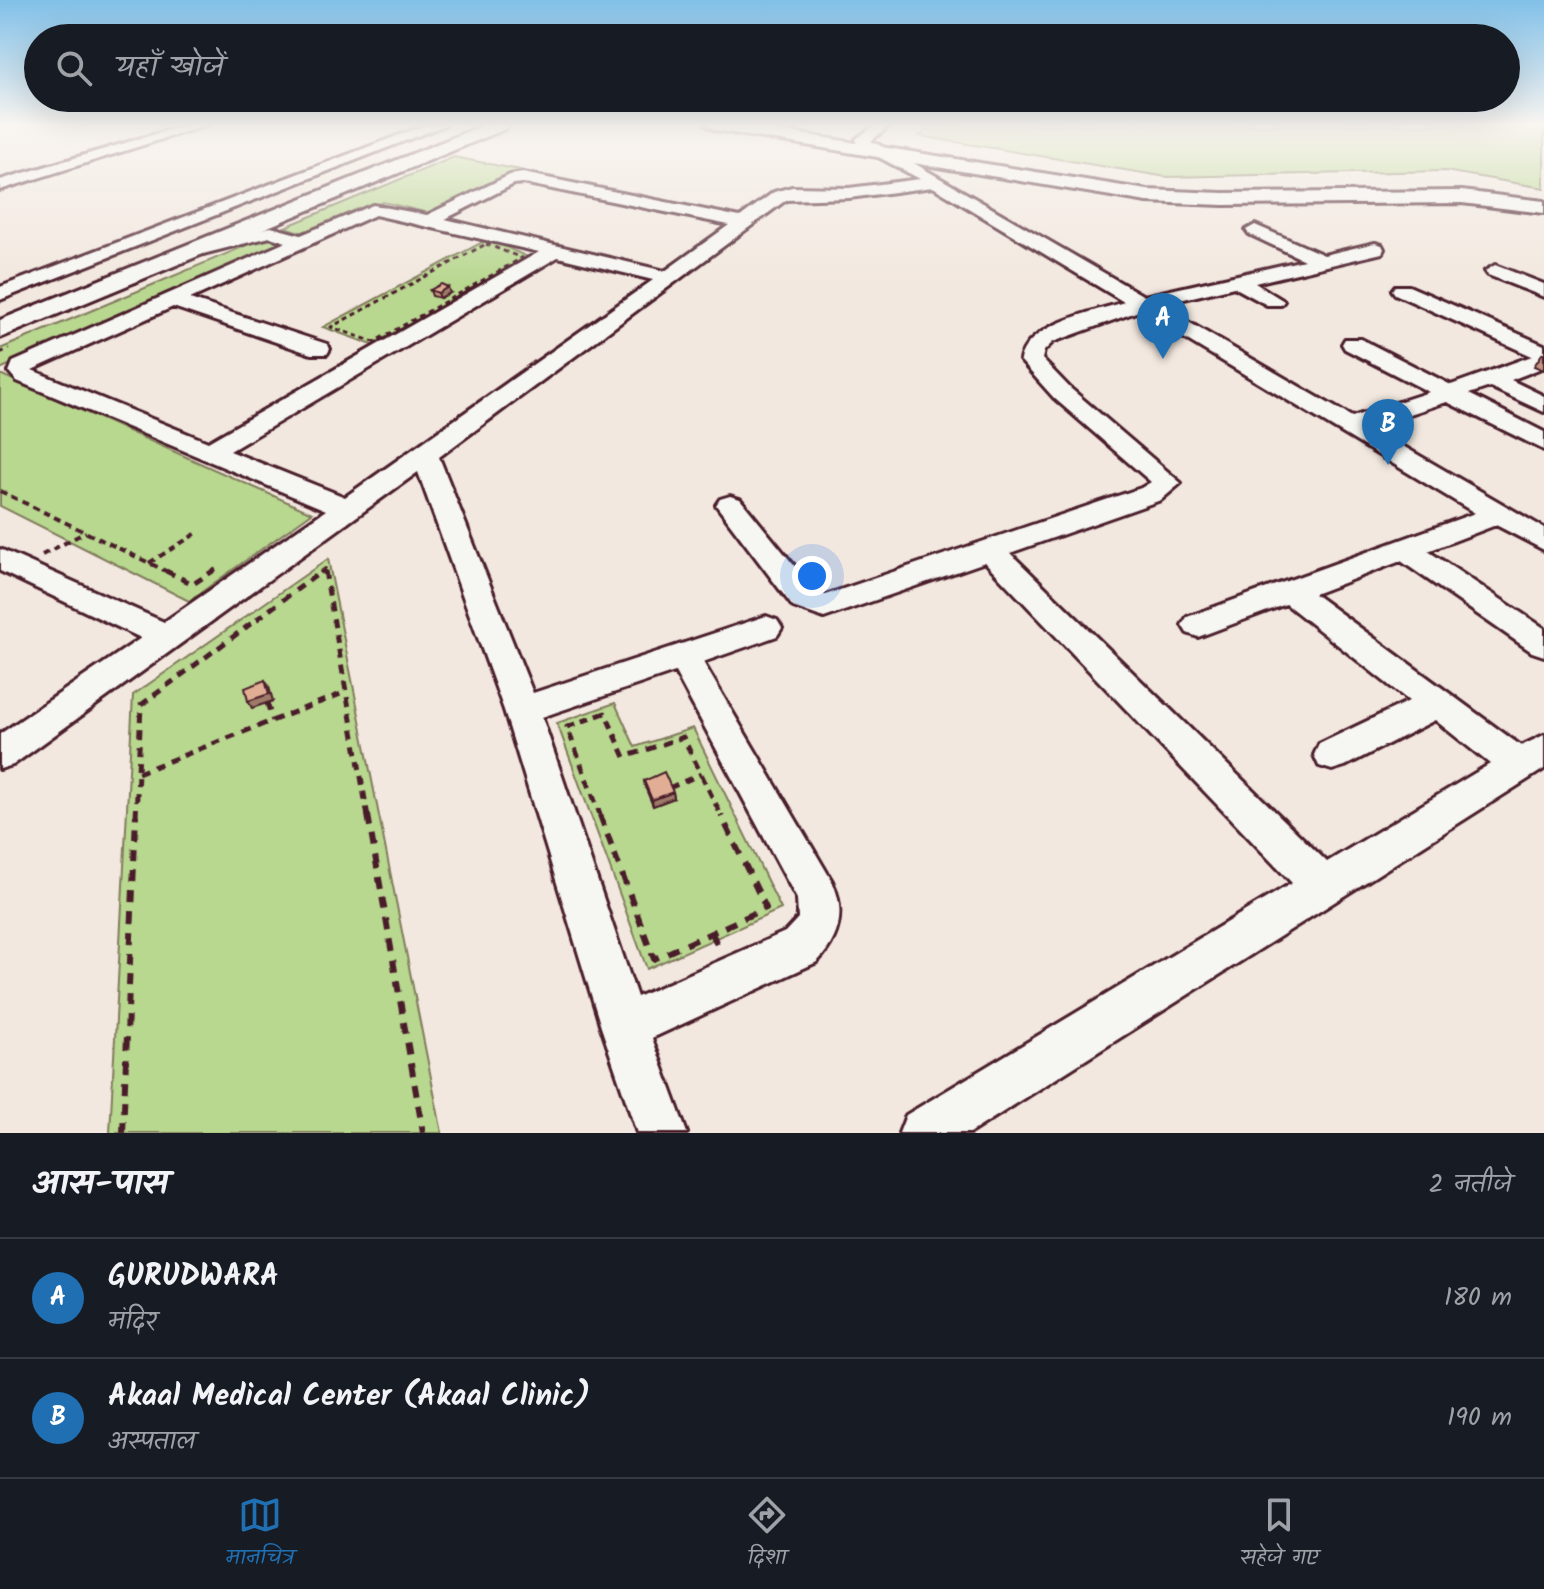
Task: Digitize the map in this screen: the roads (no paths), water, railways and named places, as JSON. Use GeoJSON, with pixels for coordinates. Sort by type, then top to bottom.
{"type":"FeatureCollection","features":[{"type":"Feature","properties":{"kind":"main road"},"geometry":{"type":"LineString","coordinates":[[0,313],[336,178]]}},
{"type":"Feature","properties":{"kind":"main road"},"geometry":{"type":"LineString","coordinates":[[0,330],[370,178]]}},
{"type":"Feature","properties":{"kind":"main road"},"geometry":{"type":"LineString","coordinates":[[1037,178],[1147,196],[1223,199],[1462,197],[1544,207]]}},
{"type":"Feature","properties":{"kind":"main road"},"geometry":{"type":"LineString","coordinates":[[1093,178],[1172,190],[1455,189],[1544,200]]}},
{"type":"Feature","properties":{"kind":"street"},"geometry":{"type":"LineString","coordinates":[[0,185],[24,178]]}},
{"type":"Feature","properties":{"kind":"street"},"geometry":{"type":"LineString","coordinates":[[0,294],[301,178]]}},
{"type":"Feature","properties":{"kind":"street"},"geometry":{"type":"LineString","coordinates":[[429,221],[510,180],[523,178],[745,223]]}},
{"type":"Feature","properties":{"kind":"street"},"geometry":{"type":"LineString","coordinates":[[929,178],[1544,541]]}},
{"type":"Feature","properties":{"kind":"street"},"geometry":{"type":"LineString","coordinates":[[0,754],[425,455],[786,193],[849,193],[936,182]]}},
{"type":"Feature","properties":{"kind":"street"},"geometry":{"type":"LineString","coordinates":[[349,509],[20,372],[21,367],[373,210],[670,278]]}},
{"type":"Feature","properties":{"kind":"street"},"geometry":{"type":"LineString","coordinates":[[271,232],[288,212]]}},
{"type":"Feature","properties":{"kind":"street"},"geometry":{"type":"LineString","coordinates":[[1255,230],[1321,261]]}},
{"type":"Feature","properties":{"kind":"street"},"geometry":{"type":"LineString","coordinates":[[193,251],[271,232],[301,241]]}},
{"type":"Feature","properties":{"kind":"street"},"geometry":{"type":"LineString","coordinates":[[730,505],[804,599],[824,607],[991,551],[1166,486],[1168,483],[1062,393],[1031,360],[1033,349],[1045,337],[1142,303],[1375,249]]}},
{"type":"Feature","properties":{"kind":"street"},"geometry":{"type":"LineString","coordinates":[[211,451],[555,251]]}},
{"type":"Feature","properties":{"kind":"street"},"geometry":{"type":"LineString","coordinates":[[1495,271],[1544,291]]}},
{"type":"Feature","properties":{"kind":"street"},"geometry":{"type":"LineString","coordinates":[[1237,281],[1274,301]]}},
{"type":"Feature","properties":{"kind":"street"},"geometry":{"type":"LineString","coordinates":[[1402,290],[1544,356]]}},
{"type":"Feature","properties":{"kind":"street"},"geometry":{"type":"LineString","coordinates":[[172,300],[370,358]]}},
{"type":"Feature","properties":{"kind":"street"},"geometry":{"type":"LineString","coordinates":[[1353,344],[1544,442]]}},
{"type":"Feature","properties":{"kind":"street"},"geometry":{"type":"LineString","coordinates":[[1349,426],[1498,377],[1544,356]]}},
{"type":"Feature","properties":{"kind":"street"},"geometry":{"type":"LineString","coordinates":[[1498,377],[1544,394]]}},
{"type":"Feature","properties":{"kind":"street"},"geometry":{"type":"LineString","coordinates":[[1498,377],[1544,405]]}},
{"type":"Feature","properties":{"kind":"street"},"geometry":{"type":"LineString","coordinates":[[425,455],[522,710],[624,1027],[662,1133]]}},
{"type":"Feature","properties":{"kind":"street"},"geometry":{"type":"LineString","coordinates":[[1198,625],[1499,514]]}},
{"type":"Feature","properties":{"kind":"street"},"geometry":{"type":"LineString","coordinates":[[1406,550],[1544,644]]}},
{"type":"Feature","properties":{"kind":"street"},"geometry":{"type":"LineString","coordinates":[[991,551],[1322,885]]}},
{"type":"Feature","properties":{"kind":"street"},"geometry":{"type":"LineString","coordinates":[[9,563],[166,636]]}},
{"type":"Feature","properties":{"kind":"street"},"geometry":{"type":"LineString","coordinates":[[924,1133],[1532,758],[1437,703],[1291,592]]}},
{"type":"Feature","properties":{"kind":"street"},"geometry":{"type":"LineString","coordinates":[[522,710],[766,628]]}},
{"type":"Feature","properties":{"kind":"street"},"geometry":{"type":"LineString","coordinates":[[624,1027],[801,947],[814,934],[822,915],[817,895],[684,658]]}},
{"type":"Feature","properties":{"kind":"street"},"geometry":{"type":"LineString","coordinates":[[1332,755],[1437,703]]}},
{"type":"Feature","properties":{"kind":"place","name":"GURUDWARA"},"geometry":{"type":"Point","coordinates":[1163,359]}},
{"type":"Feature","properties":{"kind":"place","name":"Akaal Medical Center (Akaal Clinic)"},"geometry":{"type":"Point","coordinates":[1388,465]}}]}
